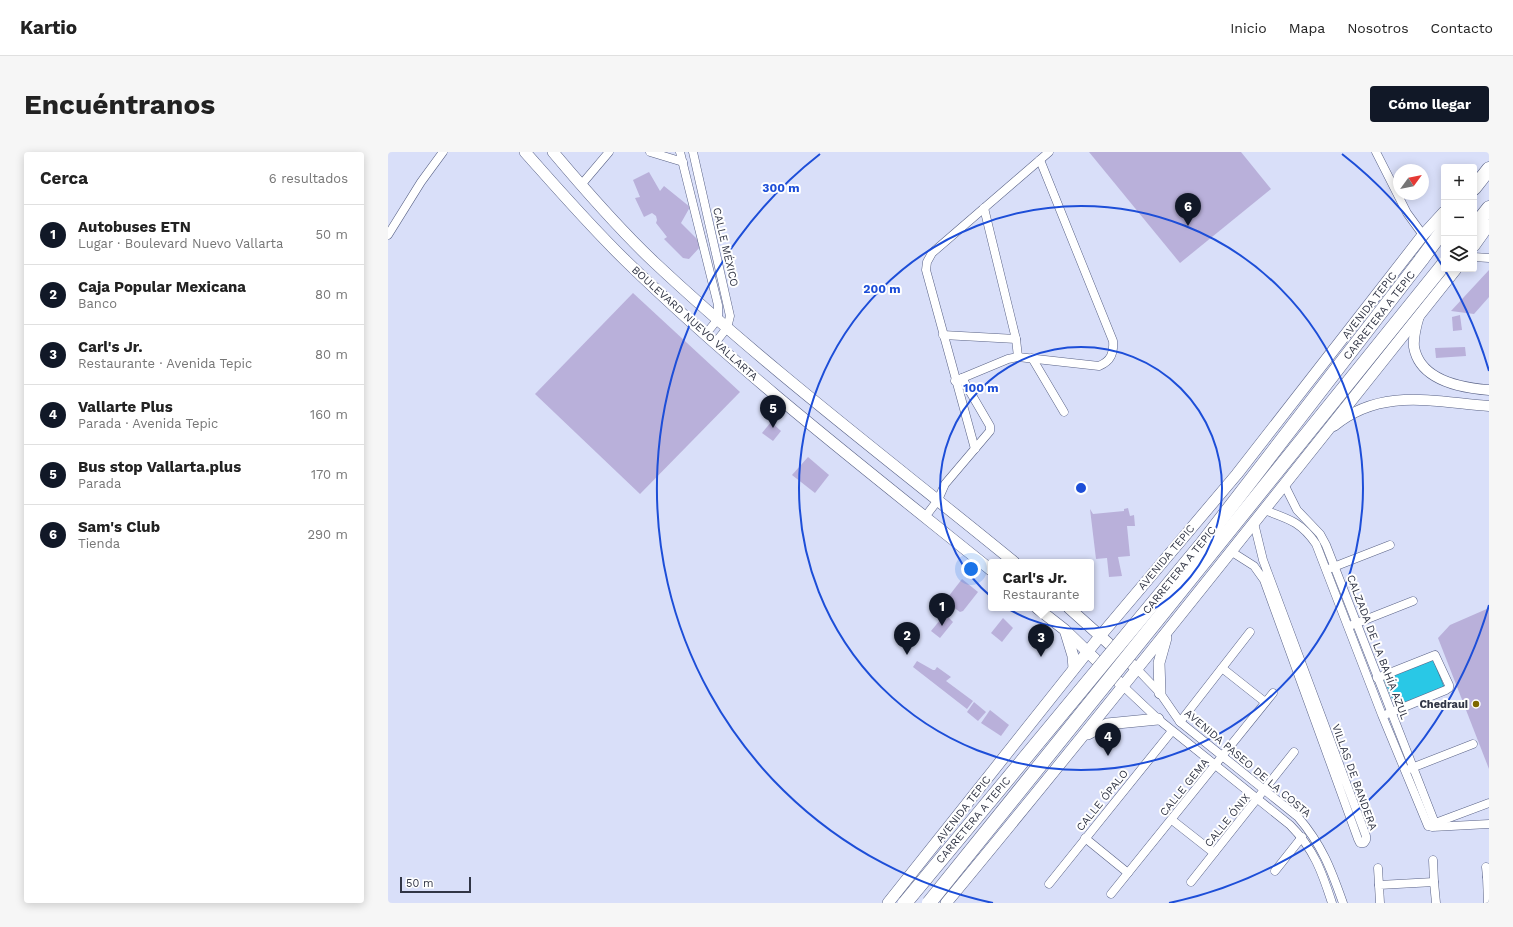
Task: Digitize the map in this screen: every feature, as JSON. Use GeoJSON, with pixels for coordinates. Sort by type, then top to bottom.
{"type":"FeatureCollection","features":[{"type":"Feature","properties":{"kind":"highway"},"geometry":{"type":"LineString","coordinates":[[1477,184],[1489,169]]}},
{"type":"Feature","properties":{"kind":"highway","name":"CARRETERA A TEPIC"},"geometry":{"type":"LineString","coordinates":[[905,903],[1202,544],[1441,233]]}},
{"type":"Feature","properties":{"kind":"highway","name":"CARRETERA A TEPIC"},"geometry":{"type":"LineString","coordinates":[[929,903],[1441,268]]}},
{"type":"Feature","properties":{"kind":"main road","name":"BOULEVARD NUEVO VALLARTA"},"geometry":{"type":"LineString","coordinates":[[525,152],[614,249],[705,335],[988,568]]}},
{"type":"Feature","properties":{"kind":"main road","name":"BOULEVARD NUEVO VALLARTA"},"geometry":{"type":"LineString","coordinates":[[553,152],[580,185],[653,261],[727,328],[1010,559]]}},
{"type":"Feature","properties":{"kind":"main road","name":"AVENIDA TEPIC"},"geometry":{"type":"LineString","coordinates":[[888,903],[1087,652],[1237,474],[1423,235],[1441,215]]}},
{"type":"Feature","properties":{"kind":"main road"},"geometry":{"type":"LineString","coordinates":[[1477,237],[1483,219]]}},
{"type":"Feature","properties":{"kind":"main road"},"geometry":{"type":"LineString","coordinates":[[946,903],[1084,736],[1454,272]]}},
{"type":"Feature","properties":{"kind":"main road"},"geometry":{"type":"LineString","coordinates":[[1041,611],[1065,630],[1123,686]]}},
{"type":"Feature","properties":{"kind":"main road"},"geometry":{"type":"LineString","coordinates":[[1073,611],[1137,669]]}},
{"type":"Feature","properties":{"kind":"main road"},"geometry":{"type":"LineString","coordinates":[[1065,630],[1073,656],[1074,668]]}},
{"type":"Feature","properties":{"kind":"main road"},"geometry":{"type":"LineString","coordinates":[[1160,693],[1159,663],[1169,630]]}},
{"type":"Feature","properties":{"kind":"main road"},"geometry":{"type":"LineString","coordinates":[[1084,736],[1107,724],[1158,719]]}},
{"type":"Feature","properties":{"kind":"street"},"geometry":{"type":"LineString","coordinates":[[388,235],[425,176],[443,152]]}},
{"type":"Feature","properties":{"kind":"street"},"geometry":{"type":"LineString","coordinates":[[580,185],[609,152]]}},
{"type":"Feature","properties":{"kind":"street"},"geometry":{"type":"LineString","coordinates":[[650,152],[683,162]]}},
{"type":"Feature","properties":{"kind":"street","name":"CALLE MÉXICO"},"geometry":{"type":"LineString","coordinates":[[680,152],[718,305],[718,319]]}},
{"type":"Feature","properties":{"kind":"street","name":"CALLE MÉXICO"},"geometry":{"type":"LineString","coordinates":[[693,152],[730,316],[727,328]]}},
{"type":"Feature","properties":{"kind":"street"},"geometry":{"type":"LineString","coordinates":[[975,449],[959,380],[943,335],[926,270],[927,262],[932,253],[1049,152]]}},
{"type":"Feature","properties":{"kind":"street"},"geometry":{"type":"LineString","coordinates":[[1376,152],[1407,213],[1423,235]]}},
{"type":"Feature","properties":{"kind":"street"},"geometry":{"type":"LineString","coordinates":[[959,380],[1018,356],[1099,366],[1106,363],[1112,357],[1114,349],[1113,341],[1040,160]]}},
{"type":"Feature","properties":{"kind":"street"},"geometry":{"type":"LineString","coordinates":[[984,208],[1016,339],[1018,356]]}},
{"type":"Feature","properties":{"kind":"street"},"geometry":{"type":"LineString","coordinates":[[1477,257],[1489,258]]}},
{"type":"Feature","properties":{"kind":"street"},"geometry":{"type":"LineString","coordinates":[[1419,316],[1414,338],[1414,348],[1420,362],[1430,373],[1447,382],[1489,390]]}},
{"type":"Feature","properties":{"kind":"street"},"geometry":{"type":"LineString","coordinates":[[705,335],[718,319]]}},
{"type":"Feature","properties":{"kind":"street"},"geometry":{"type":"LineString","coordinates":[[715,343],[727,328]]}},
{"type":"Feature","properties":{"kind":"street"},"geometry":{"type":"LineString","coordinates":[[943,335],[1016,339]]}},
{"type":"Feature","properties":{"kind":"street"},"geometry":{"type":"LineString","coordinates":[[1032,358],[1064,412]]}},
{"type":"Feature","properties":{"kind":"street"},"geometry":{"type":"LineString","coordinates":[[925,517],[938,500],[945,484],[990,431],[990,426],[959,380]]}},
{"type":"Feature","properties":{"kind":"street"},"geometry":{"type":"LineString","coordinates":[[1320,438],[1350,414],[1387,401],[1430,399],[1489,406]]}},
{"type":"Feature","properties":{"kind":"street","name":"CALZADA DE LA BAHÍA AZUL"},"geometry":{"type":"LineString","coordinates":[[1284,484],[1299,519],[1316,544],[1405,771],[1433,825]]}},
{"type":"Feature","properties":{"kind":"street","name":"CALZADA DE LA BAHÍA AZUL"},"geometry":{"type":"LineString","coordinates":[[1264,510],[1299,519],[1320,534],[1335,566],[1377,678],[1413,767],[1433,825]]}},
{"type":"Feature","properties":{"kind":"street","name":"VILLAS DE BANDERA"},"geometry":{"type":"LineString","coordinates":[[1232,552],[1254,566],[1264,580],[1322,730],[1366,836],[1364,843],[1360,843],[1358,839],[1322,730],[1263,560],[1254,523]]}},
{"type":"Feature","properties":{"kind":"street"},"geometry":{"type":"LineString","coordinates":[[1326,570],[1390,544]]}},
{"type":"Feature","properties":{"kind":"street"},"geometry":{"type":"LineString","coordinates":[[1254,566],[1263,560]]}},
{"type":"Feature","properties":{"kind":"street"},"geometry":{"type":"LineString","coordinates":[[1348,626],[1413,601]]}},
{"type":"Feature","properties":{"kind":"street"},"geometry":{"type":"LineString","coordinates":[[1180,722],[1250,632]]}},
{"type":"Feature","properties":{"kind":"street"},"geometry":{"type":"LineString","coordinates":[[1377,678],[1432,655],[1438,657],[1449,688],[1382,715]]}},
{"type":"Feature","properties":{"kind":"street"},"geometry":{"type":"LineString","coordinates":[[1222,668],[1265,702]]}},
{"type":"Feature","properties":{"kind":"street","name":"AVENIDA PASEO DE LA COSTA"},"geometry":{"type":"LineString","coordinates":[[1137,669],[1160,693],[1180,722],[1298,817],[1312,834],[1329,864],[1343,903]]}},
{"type":"Feature","properties":{"kind":"street","name":"AVENIDA PASEO DE LA COSTA"},"geometry":{"type":"LineString","coordinates":[[1123,686],[1172,731],[1258,799],[1302,837],[1317,860],[1332,903]]}},
{"type":"Feature","properties":{"kind":"street","name":"CALLE GEMA"},"geometry":{"type":"LineString","coordinates":[[1111,894],[1273,693]]}},
{"type":"Feature","properties":{"kind":"street","name":"CALLE ÓPALO"},"geometry":{"type":"LineString","coordinates":[[1049,884],[1172,731]]}},
{"type":"Feature","properties":{"kind":"street"},"geometry":{"type":"LineString","coordinates":[[1405,771],[1473,744]]}},
{"type":"Feature","properties":{"kind":"street","name":"CALLE ÓNIX"},"geometry":{"type":"LineString","coordinates":[[1191,882],[1294,752]]}},
{"type":"Feature","properties":{"kind":"street"},"geometry":{"type":"LineString","coordinates":[[1433,825],[1489,803]]}},
{"type":"Feature","properties":{"kind":"street"},"geometry":{"type":"LineString","coordinates":[[1172,820],[1214,853]]}},
{"type":"Feature","properties":{"kind":"street"},"geometry":{"type":"LineString","coordinates":[[1433,825],[1489,824]]}},
{"type":"Feature","properties":{"kind":"street"},"geometry":{"type":"LineString","coordinates":[[1275,871],[1302,837]]}},
{"type":"Feature","properties":{"kind":"street"},"geometry":{"type":"LineString","coordinates":[[1085,838],[1128,873]]}},
{"type":"Feature","properties":{"kind":"street"},"geometry":{"type":"LineString","coordinates":[[1433,860],[1436,903]]}},
{"type":"Feature","properties":{"kind":"street"},"geometry":{"type":"LineString","coordinates":[[1486,867],[1488,877],[1488,903]]}},
{"type":"Feature","properties":{"kind":"street"},"geometry":{"type":"LineString","coordinates":[[1378,868],[1380,903]]}},
{"type":"Feature","properties":{"kind":"street"},"geometry":{"type":"LineString","coordinates":[[1379,885],[1434,882]]}},
{"type":"Feature","properties":{"kind":"water"},"geometry":{"type":"Polygon","coordinates":[[[1433,659],[1444,687],[1396,707],[1384,679],[1433,659]]]}},
{"type":"Feature","properties":{"kind":"building"},"geometry":{"type":"Polygon","coordinates":[[[1089,152],[1241,152],[1271,189],[1180,263],[1089,152]]]}},
{"type":"Feature","properties":{"kind":"building"},"geometry":{"type":"Polygon","coordinates":[[[649,172],[660,191],[664,186],[690,207],[681,223],[698,240],[700,247],[689,259],[683,258],[664,239],[667,237],[656,223],[656,216],[652,213],[644,217],[635,198],[640,197],[633,180],[649,172]]]}},
{"type":"Feature","properties":{"kind":"building"},"geometry":{"type":"Polygon","coordinates":[[[1489,270],[1489,297],[1474,314],[1451,311],[1489,270]]]}},
{"type":"Feature","properties":{"kind":"building"},"geometry":{"type":"Polygon","coordinates":[[[633,293],[740,392],[640,494],[535,394],[633,293]]]}},
{"type":"Feature","properties":{"kind":"building"},"geometry":{"type":"Polygon","coordinates":[[[1460,315],[1462,330],[1453,331],[1452,317],[1460,315]]]}},
{"type":"Feature","properties":{"kind":"building"},"geometry":{"type":"Polygon","coordinates":[[[1465,347],[1466,356],[1436,358],[1435,348],[1465,347]]]}},
{"type":"Feature","properties":{"kind":"building"},"geometry":{"type":"Polygon","coordinates":[[[771,422],[781,431],[773,441],[762,433],[771,422]]]}},
{"type":"Feature","properties":{"kind":"building"},"geometry":{"type":"Polygon","coordinates":[[[808,457],[829,475],[815,493],[792,475],[808,457]]]}},
{"type":"Feature","properties":{"kind":"building"},"geometry":{"type":"Polygon","coordinates":[[[1128,508],[1130,516],[1134,515],[1135,526],[1127,526],[1130,556],[1118,557],[1122,576],[1109,577],[1107,558],[1096,559],[1090,509],[1093,514],[1124,511],[1124,509],[1128,508]]]}},
{"type":"Feature","properties":{"kind":"building"},"geometry":{"type":"Polygon","coordinates":[[[962,579],[978,592],[963,611],[960,612],[945,601],[962,579]]]}},
{"type":"Feature","properties":{"kind":"building","name":"Chedraui"},"geometry":{"type":"Polygon","coordinates":[[[1489,608],[1489,769],[1438,638],[1450,625],[1489,608]]]}},
{"type":"Feature","properties":{"kind":"building"},"geometry":{"type":"Polygon","coordinates":[[[945,614],[953,622],[940,638],[931,631],[945,614]]]}},
{"type":"Feature","properties":{"kind":"building"},"geometry":{"type":"Polygon","coordinates":[[[1003,618],[1013,628],[1002,642],[991,633],[1003,618]]]}},
{"type":"Feature","properties":{"kind":"building"},"geometry":{"type":"Polygon","coordinates":[[[917,661],[933,670],[937,667],[951,677],[946,681],[973,701],[967,709],[913,667],[917,661]]]}},
{"type":"Feature","properties":{"kind":"building"},"geometry":{"type":"Polygon","coordinates":[[[974,702],[986,712],[978,721],[967,712],[974,702]]]}},
{"type":"Feature","properties":{"kind":"building"},"geometry":{"type":"Polygon","coordinates":[[[990,710],[1009,725],[1001,736],[981,723],[990,710]]]}},
{"type":"Feature","properties":{"kind":"place","name":"Sam's Club"},"geometry":{"type":"Point","coordinates":[1188,226]}},
{"type":"Feature","properties":{"kind":"place","name":"Bus stop Vallarta.plus"},"geometry":{"type":"Point","coordinates":[773,428]}},
{"type":"Feature","properties":{"kind":"place","name":"Autobuses ETN"},"geometry":{"type":"Point","coordinates":[942,626]}},
{"type":"Feature","properties":{"kind":"place","name":"Caja Popular Mexicana"},"geometry":{"type":"Point","coordinates":[907,655]}},
{"type":"Feature","properties":{"kind":"place","name":"Carl's Jr."},"geometry":{"type":"Point","coordinates":[1041,657]}},
{"type":"Feature","properties":{"kind":"place","name":"Chedraui"},"geometry":{"type":"Point","coordinates":[1476,704]}},
{"type":"Feature","properties":{"kind":"place","name":"Vallarte Plus"},"geometry":{"type":"Point","coordinates":[1108,756]}}]}
